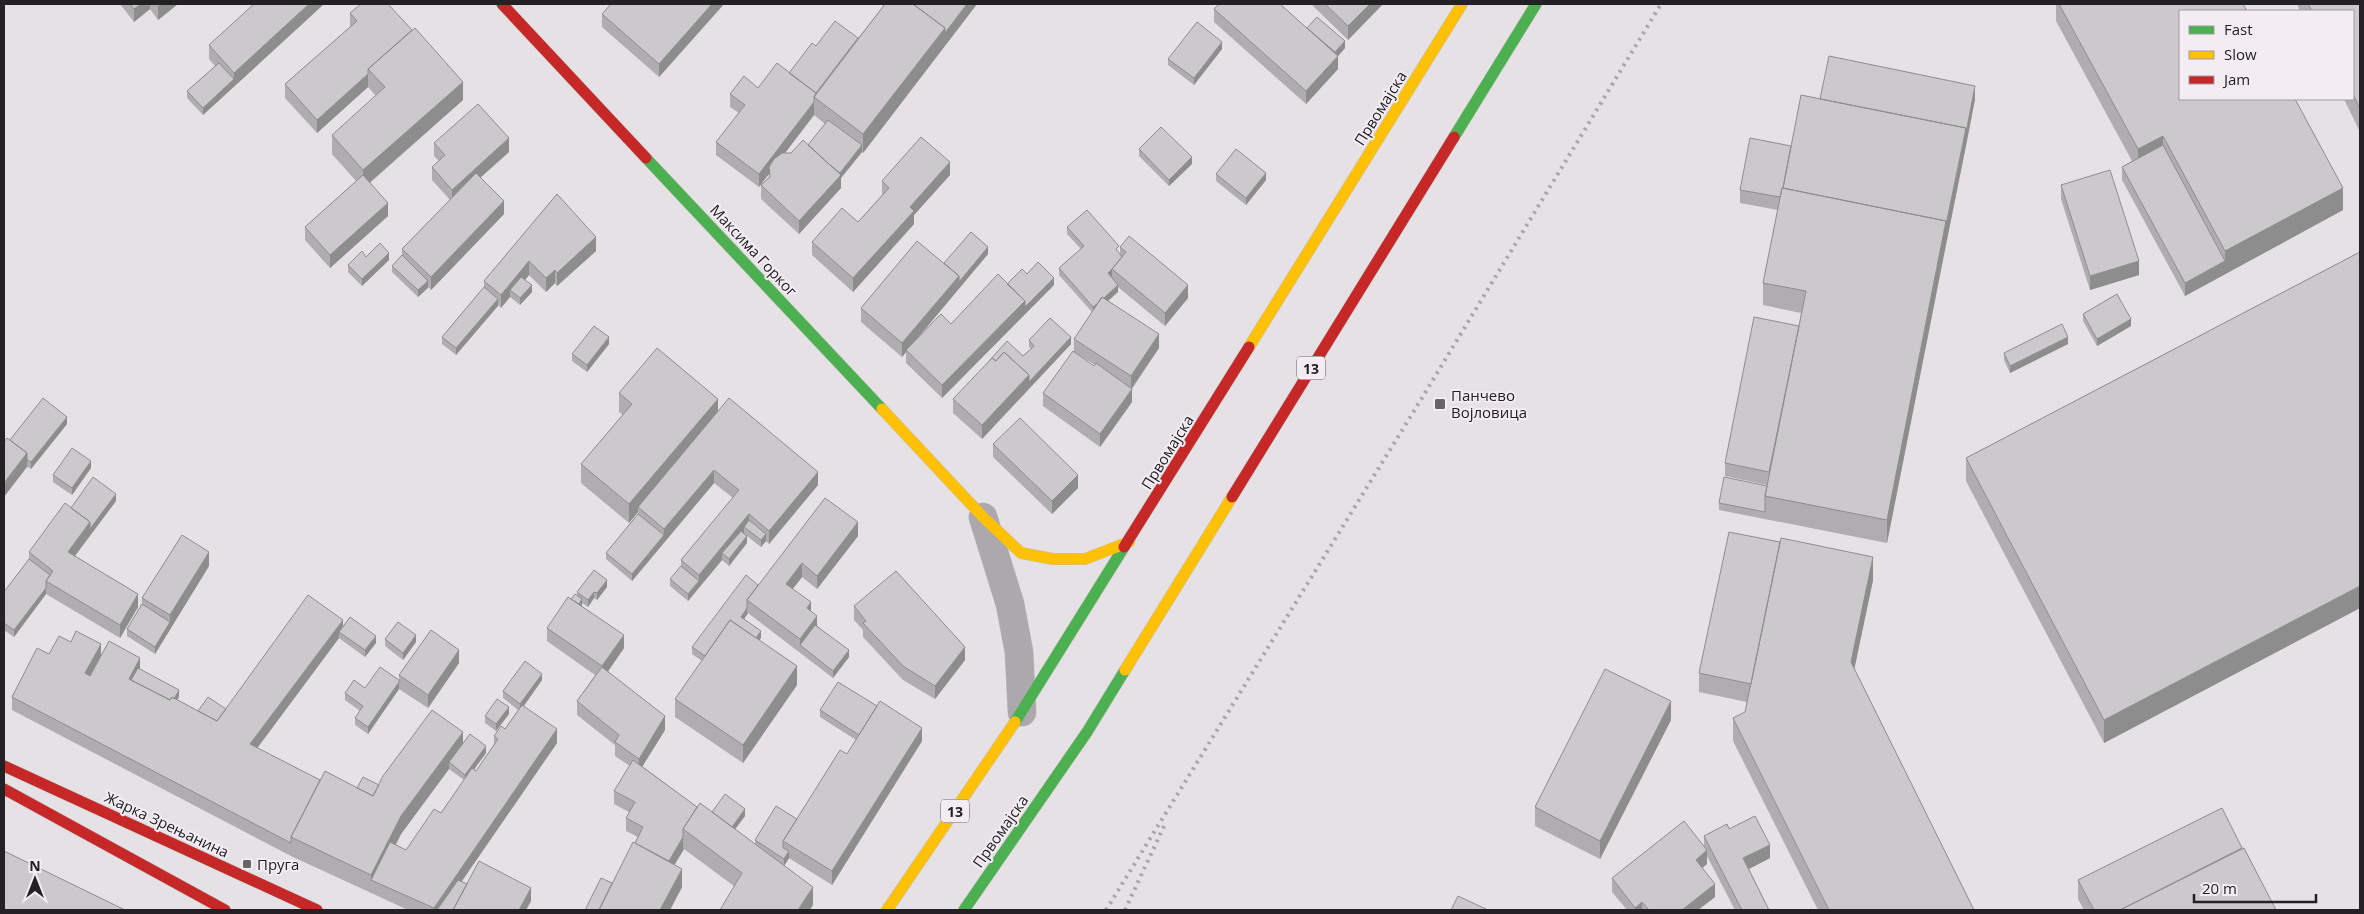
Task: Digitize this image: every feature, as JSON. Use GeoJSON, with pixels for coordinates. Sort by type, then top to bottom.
{"type":"FeatureCollection","features":[{"type":"Feature","properties":{"kind":"main road","name":"Максима Горког"},"geometry":{"type":"LineString","coordinates":[[502,4],[983,517],[1020,553],[1053,560],[1085,559],[1129,542]]}},
{"type":"Feature","properties":{"kind":"main road","name":"Првомајска"},"geometry":{"type":"LineString","coordinates":[[887,910],[1022,712],[1462,4]]}},
{"type":"Feature","properties":{"kind":"main road","name":"Првомајска"},"geometry":{"type":"LineString","coordinates":[[964,910],[1087,732],[1536,4]]}},
{"type":"Feature","properties":{"kind":"main road","name":"Жарка Зрењанина"},"geometry":{"type":"LineString","coordinates":[[4,766],[318,910]]}},
{"type":"Feature","properties":{"kind":"main road"},"geometry":{"type":"LineString","coordinates":[[4,788],[225,910]]}},
{"type":"Feature","properties":{"kind":"street"},"geometry":{"type":"LineString","coordinates":[[983,517],[1010,604],[1019,652],[1022,712]]}},
{"type":"Feature","properties":{"kind":"building"},"geometry":{"type":"Polygon","coordinates":[[[130,4],[141,4],[134,9],[130,4]]]}},
{"type":"Feature","properties":{"kind":"building"},"geometry":{"type":"Polygon","coordinates":[[[254,4],[309,4],[234,73],[209,45],[254,4]]]}},
{"type":"Feature","properties":{"kind":"building"},"geometry":{"type":"Polygon","coordinates":[[[361,4],[388,4],[412,30],[368,69],[368,74],[317,120],[285,84],[357,21],[350,13],[361,4]]]}},
{"type":"Feature","properties":{"kind":"building"},"geometry":{"type":"Polygon","coordinates":[[[611,4],[712,4],[659,64],[602,14],[611,4]]]}},
{"type":"Feature","properties":{"kind":"building"},"geometry":{"type":"Polygon","coordinates":[[[885,4],[913,4],[945,28],[863,134],[814,97],[885,4]]]}},
{"type":"Feature","properties":{"kind":"building"},"geometry":{"type":"Polygon","coordinates":[[[913,4],[967,4],[945,33],[945,28],[913,4]]]}},
{"type":"Feature","properties":{"kind":"building"},"geometry":{"type":"Polygon","coordinates":[[[1219,4],[1280,4],[1338,56],[1306,91],[1214,9],[1219,4]]]}},
{"type":"Feature","properties":{"kind":"building"},"geometry":{"type":"Polygon","coordinates":[[[1325,4],[1370,4],[1348,26],[1325,4]]]}},
{"type":"Feature","properties":{"kind":"building"},"geometry":{"type":"Polygon","coordinates":[[[2059,4],[2243,4],[2246,10],[2179,10],[2179,100],[2296,100],[2343,188],[2225,251],[2163,136],[2138,149],[2059,4]]]}},
{"type":"Feature","properties":{"kind":"building"},"geometry":{"type":"Polygon","coordinates":[[[2308,4],[2360,4],[2360,109],[2354,96],[2354,10],[2311,10],[2308,4]]]}},
{"type":"Feature","properties":{"kind":"building"},"geometry":{"type":"Polygon","coordinates":[[[1317,17],[1345,41],[1335,52],[1307,28],[1317,17]]]}},
{"type":"Feature","properties":{"kind":"building"},"geometry":{"type":"Polygon","coordinates":[[[835,21],[858,38],[816,93],[789,73],[812,43],[816,46],[835,21]]]}},
{"type":"Feature","properties":{"kind":"building"},"geometry":{"type":"Polygon","coordinates":[[[1197,22],[1222,42],[1194,78],[1168,59],[1197,22]]]}},
{"type":"Feature","properties":{"kind":"building"},"geometry":{"type":"Polygon","coordinates":[[[415,28],[463,82],[363,170],[332,135],[385,87],[368,69],[415,28]]]}},
{"type":"Feature","properties":{"kind":"building"},"geometry":{"type":"Polygon","coordinates":[[[1829,56],[1975,86],[1966,133],[1966,128],[1820,99],[1829,56]]]}},
{"type":"Feature","properties":{"kind":"building"},"geometry":{"type":"Polygon","coordinates":[[[219,63],[234,79],[203,108],[187,91],[219,63]]]}},
{"type":"Feature","properties":{"kind":"building"},"geometry":{"type":"Polygon","coordinates":[[[777,63],[816,93],[814,102],[759,174],[716,142],[745,105],[730,94],[744,76],[758,88],[777,63]]]}},
{"type":"Feature","properties":{"kind":"building"},"geometry":{"type":"Polygon","coordinates":[[[1801,95],[1966,128],[1946,225],[1946,221],[1783,188],[1801,95]]]}},
{"type":"Feature","properties":{"kind":"building"},"geometry":{"type":"Polygon","coordinates":[[[478,104],[509,138],[452,190],[432,167],[445,155],[434,143],[478,104]]]}},
{"type":"Feature","properties":{"kind":"building"},"geometry":{"type":"Polygon","coordinates":[[[828,120],[862,145],[840,173],[808,145],[828,120]]]}},
{"type":"Feature","properties":{"kind":"building"},"geometry":{"type":"Polygon","coordinates":[[[1161,127],[1192,157],[1169,180],[1139,149],[1161,127]]]}},
{"type":"Feature","properties":{"kind":"building"},"geometry":{"type":"Polygon","coordinates":[[[921,137],[950,162],[910,207],[914,211],[853,278],[812,242],[842,208],[858,222],[889,188],[882,181],[921,137]]]}},
{"type":"Feature","properties":{"kind":"building"},"geometry":{"type":"Polygon","coordinates":[[[1750,138],[1791,146],[1780,197],[1740,190],[1750,138]]]}},
{"type":"Feature","properties":{"kind":"building"},"geometry":{"type":"Polygon","coordinates":[[[803,140],[841,175],[799,221],[761,185],[770,177],[769,167],[774,159],[782,153],[791,153],[803,140]]]}},
{"type":"Feature","properties":{"kind":"building"},"geometry":{"type":"Polygon","coordinates":[[[2163,145],[2225,261],[2185,283],[2122,167],[2163,145]]]}},
{"type":"Feature","properties":{"kind":"building"},"geometry":{"type":"Polygon","coordinates":[[[1236,149],[1266,173],[1246,198],[1216,174],[1236,149]]]}},
{"type":"Feature","properties":{"kind":"building"},"geometry":{"type":"Polygon","coordinates":[[[2110,170],[2139,261],[2090,276],[2061,185],[2110,170]]]}},
{"type":"Feature","properties":{"kind":"building"},"geometry":{"type":"Polygon","coordinates":[[[476,173],[504,201],[431,277],[402,249],[476,173]]]}},
{"type":"Feature","properties":{"kind":"building"},"geometry":{"type":"Polygon","coordinates":[[[363,175],[388,203],[330,255],[305,227],[363,175]]]}},
{"type":"Feature","properties":{"kind":"building"},"geometry":{"type":"Polygon","coordinates":[[[1782,188],[1946,221],[1887,520],[1765,496],[1806,291],[1763,283],[1782,188]]]}},
{"type":"Feature","properties":{"kind":"building"},"geometry":{"type":"Polygon","coordinates":[[[557,194],[596,237],[557,273],[555,270],[546,278],[529,261],[501,295],[484,281],[557,194]]]}},
{"type":"Feature","properties":{"kind":"building"},"geometry":{"type":"Polygon","coordinates":[[[1087,210],[1119,246],[1116,249],[1122,257],[1108,273],[1118,285],[1104,298],[1102,297],[1093,307],[1059,268],[1084,246],[1067,227],[1087,210]]]}},
{"type":"Feature","properties":{"kind":"building"},"geometry":{"type":"Polygon","coordinates":[[[971,232],[988,247],[959,282],[959,276],[944,263],[971,232]]]}},
{"type":"Feature","properties":{"kind":"building"},"geometry":{"type":"Polygon","coordinates":[[[1129,236],[1188,285],[1165,313],[1112,269],[1126,252],[1120,247],[1129,236]]]}},
{"type":"Feature","properties":{"kind":"building"},"geometry":{"type":"Polygon","coordinates":[[[917,241],[959,276],[902,343],[861,308],[917,241]]]}},
{"type":"Feature","properties":{"kind":"building"},"geometry":{"type":"Polygon","coordinates":[[[380,243],[389,253],[362,279],[348,265],[362,251],[366,257],[380,243]]]}},
{"type":"Feature","properties":{"kind":"building"},"geometry":{"type":"Polygon","coordinates":[[[2360,252],[2360,586],[2104,720],[1966,458],[2360,252]]]}},
{"type":"Feature","properties":{"kind":"building"},"geometry":{"type":"Polygon","coordinates":[[[402,255],[428,281],[418,290],[392,266],[402,255]]]}},
{"type":"Feature","properties":{"kind":"building"},"geometry":{"type":"Polygon","coordinates":[[[1038,262],[1054,278],[1025,307],[1025,301],[1007,284],[1022,269],[1027,274],[1038,262]]]}},
{"type":"Feature","properties":{"kind":"building"},"geometry":{"type":"Polygon","coordinates":[[[998,274],[1025,301],[942,385],[906,350],[941,314],[951,324],[998,274]]]}},
{"type":"Feature","properties":{"kind":"building"},"geometry":{"type":"Polygon","coordinates":[[[521,277],[532,285],[520,298],[510,290],[521,277]]]}},
{"type":"Feature","properties":{"kind":"building"},"geometry":{"type":"Polygon","coordinates":[[[484,287],[498,299],[456,348],[442,337],[484,287]]]}},
{"type":"Feature","properties":{"kind":"building"},"geometry":{"type":"Polygon","coordinates":[[[2117,294],[2131,319],[2097,339],[2083,314],[2117,294]]]}},
{"type":"Feature","properties":{"kind":"building"},"geometry":{"type":"Polygon","coordinates":[[[1102,297],[1159,334],[1131,376],[1074,339],[1102,297]]]}},
{"type":"Feature","properties":{"kind":"building"},"geometry":{"type":"Polygon","coordinates":[[[1754,317],[1799,326],[1769,472],[1725,463],[1754,317]]]}},
{"type":"Feature","properties":{"kind":"building"},"geometry":{"type":"Polygon","coordinates":[[[1050,318],[1071,337],[1029,382],[1029,375],[1004,352],[996,361],[992,358],[989,361],[1007,341],[1023,356],[1034,346],[1029,340],[1050,318]]]}},
{"type":"Feature","properties":{"kind":"building"},"geometry":{"type":"Polygon","coordinates":[[[2062,324],[2068,337],[2010,366],[2004,353],[2062,324]]]}},
{"type":"Feature","properties":{"kind":"building"},"geometry":{"type":"Polygon","coordinates":[[[594,326],[609,337],[587,365],[572,354],[594,326]]]}},
{"type":"Feature","properties":{"kind":"building"},"geometry":{"type":"Polygon","coordinates":[[[657,348],[718,399],[629,504],[581,464],[632,404],[619,393],[657,348]]]}},
{"type":"Feature","properties":{"kind":"building"},"geometry":{"type":"Polygon","coordinates":[[[1073,351],[1094,366],[1096,363],[1132,389],[1100,434],[1043,393],[1073,351]]]}},
{"type":"Feature","properties":{"kind":"building"},"geometry":{"type":"Polygon","coordinates":[[[1004,352],[1029,375],[982,425],[953,399],[992,358],[996,361],[1004,352]]]}},
{"type":"Feature","properties":{"kind":"building"},"geometry":{"type":"Polygon","coordinates":[[[43,398],[67,417],[31,462],[27,460],[27,453],[10,440],[43,398]]]}},
{"type":"Feature","properties":{"kind":"building"},"geometry":{"type":"Polygon","coordinates":[[[729,398],[818,472],[769,531],[749,514],[699,575],[681,560],[739,490],[714,470],[664,529],[638,507],[729,398]]]}},
{"type":"Feature","properties":{"kind":"building"},"geometry":{"type":"Polygon","coordinates":[[[1020,418],[1078,475],[1052,501],[993,444],[1020,418]]]}},
{"type":"Feature","properties":{"kind":"building"},"geometry":{"type":"Polygon","coordinates":[[[7,438],[27,453],[4,483],[4,442],[7,438]]]}},
{"type":"Feature","properties":{"kind":"building"},"geometry":{"type":"Polygon","coordinates":[[[72,448],[91,461],[72,488],[53,475],[72,448]]]}},
{"type":"Feature","properties":{"kind":"building"},"geometry":{"type":"Polygon","coordinates":[[[93,477],[116,494],[90,529],[90,522],[71,508],[93,477]]]}},
{"type":"Feature","properties":{"kind":"building"},"geometry":{"type":"Polygon","coordinates":[[[1724,477],[1767,486],[1765,512],[1719,503],[1724,477]]]}},
{"type":"Feature","properties":{"kind":"building"},"geometry":{"type":"Polygon","coordinates":[[[825,498],[858,522],[817,576],[802,563],[786,584],[811,602],[807,608],[817,616],[800,639],[747,600],[825,498]]]}},
{"type":"Feature","properties":{"kind":"building"},"geometry":{"type":"Polygon","coordinates":[[[65,503],[90,522],[68,552],[138,594],[120,625],[46,581],[53,571],[29,552],[65,503]]]}},
{"type":"Feature","properties":{"kind":"building"},"geometry":{"type":"Polygon","coordinates":[[[638,514],[664,535],[632,574],[606,553],[638,514]]]}},
{"type":"Feature","properties":{"kind":"building"},"geometry":{"type":"Polygon","coordinates":[[[749,520],[766,534],[761,540],[744,527],[749,520]]]}},
{"type":"Feature","properties":{"kind":"building"},"geometry":{"type":"Polygon","coordinates":[[[741,531],[747,536],[729,559],[722,553],[741,531]]]}},
{"type":"Feature","properties":{"kind":"building"},"geometry":{"type":"Polygon","coordinates":[[[1729,532],[1780,542],[1751,684],[1699,673],[1729,532]]]}},
{"type":"Feature","properties":{"kind":"building"},"geometry":{"type":"Polygon","coordinates":[[[182,535],[209,552],[170,615],[142,598],[182,535]]]}},
{"type":"Feature","properties":{"kind":"building"},"geometry":{"type":"Polygon","coordinates":[[[1781,538],[1873,557],[1851,662],[1974,910],[1829,910],[1733,718],[1745,712],[1781,538]]]}},
{"type":"Feature","properties":{"kind":"building"},"geometry":{"type":"Polygon","coordinates":[[[29,559],[50,575],[46,581],[46,588],[14,630],[4,623],[4,592],[29,559]]]}},
{"type":"Feature","properties":{"kind":"building"},"geometry":{"type":"Polygon","coordinates":[[[681,566],[699,581],[688,594],[670,579],[681,566]]]}},
{"type":"Feature","properties":{"kind":"building"},"geometry":{"type":"Polygon","coordinates":[[[594,570],[607,580],[597,593],[594,592],[588,600],[577,592],[594,570]]]}},
{"type":"Feature","properties":{"kind":"building"},"geometry":{"type":"Polygon","coordinates":[[[896,571],[965,647],[935,686],[903,666],[863,623],[866,621],[854,606],[896,571]]]}},
{"type":"Feature","properties":{"kind":"building"},"geometry":{"type":"Polygon","coordinates":[[[746,575],[758,585],[747,600],[747,608],[741,617],[761,631],[756,638],[730,620],[705,656],[692,647],[746,575]]]}},
{"type":"Feature","properties":{"kind":"building"},"geometry":{"type":"Polygon","coordinates":[[[575,594],[582,599],[579,604],[571,599],[575,594]]]}},
{"type":"Feature","properties":{"kind":"building"},"geometry":{"type":"Polygon","coordinates":[[[308,595],[343,620],[250,744],[320,780],[291,837],[291,843],[12,697],[37,648],[49,654],[59,636],[71,642],[76,631],[101,644],[85,673],[90,676],[109,641],[140,658],[129,679],[170,700],[172,697],[217,721],[308,595]]]}},
{"type":"Feature","properties":{"kind":"building"},"geometry":{"type":"Polygon","coordinates":[[[568,597],[624,635],[602,666],[547,628],[568,597]]]}},
{"type":"Feature","properties":{"kind":"building"},"geometry":{"type":"Polygon","coordinates":[[[142,604],[170,622],[155,647],[127,629],[142,604]]]}},
{"type":"Feature","properties":{"kind":"building"},"geometry":{"type":"Polygon","coordinates":[[[350,617],[376,636],[365,650],[339,632],[350,617]]]}},
{"type":"Feature","properties":{"kind":"building"},"geometry":{"type":"Polygon","coordinates":[[[730,620],[797,666],[743,745],[675,699],[730,620]]]}},
{"type":"Feature","properties":{"kind":"building"},"geometry":{"type":"Polygon","coordinates":[[[398,622],[416,635],[403,653],[385,639],[398,622]]]}},
{"type":"Feature","properties":{"kind":"building"},"geometry":{"type":"Polygon","coordinates":[[[815,625],[849,650],[833,671],[800,645],[815,625]]]}},
{"type":"Feature","properties":{"kind":"building"},"geometry":{"type":"Polygon","coordinates":[[[431,630],[459,650],[428,695],[399,675],[431,630]]]}},
{"type":"Feature","properties":{"kind":"building"},"geometry":{"type":"Polygon","coordinates":[[[525,661],[542,674],[520,704],[503,691],[525,661]]]}},
{"type":"Feature","properties":{"kind":"building"},"geometry":{"type":"Polygon","coordinates":[[[380,667],[399,680],[399,682],[368,727],[355,718],[363,706],[345,693],[354,680],[365,688],[380,667]]]}},
{"type":"Feature","properties":{"kind":"building"},"geometry":{"type":"Polygon","coordinates":[[[602,667],[665,716],[639,759],[615,742],[619,735],[577,701],[602,667]]]}},
{"type":"Feature","properties":{"kind":"building"},"geometry":{"type":"Polygon","coordinates":[[[138,668],[179,690],[174,699],[172,697],[170,700],[131,680],[138,668]]]}},
{"type":"Feature","properties":{"kind":"building"},"geometry":{"type":"Polygon","coordinates":[[[1605,669],[1671,701],[1600,841],[1535,807],[1605,669]]]}},
{"type":"Feature","properties":{"kind":"building"},"geometry":{"type":"Polygon","coordinates":[[[838,682],[877,706],[859,735],[820,710],[838,682]]]}},
{"type":"Feature","properties":{"kind":"building"},"geometry":{"type":"Polygon","coordinates":[[[208,697],[226,709],[217,721],[198,711],[208,697]]]}},
{"type":"Feature","properties":{"kind":"building"},"geometry":{"type":"Polygon","coordinates":[[[497,699],[509,707],[496,724],[485,716],[497,699]]]}},
{"type":"Feature","properties":{"kind":"building"},"geometry":{"type":"Polygon","coordinates":[[[880,701],[922,728],[832,871],[783,841],[840,750],[847,754],[880,701]]]}},
{"type":"Feature","properties":{"kind":"building"},"geometry":{"type":"Polygon","coordinates":[[[522,705],[557,729],[434,908],[371,880],[390,842],[406,850],[434,809],[441,813],[472,768],[476,771],[498,739],[494,736],[501,726],[505,729],[522,705]]]}},
{"type":"Feature","properties":{"kind":"building"},"geometry":{"type":"Polygon","coordinates":[[[432,710],[463,732],[401,816],[371,875],[291,837],[325,771],[373,796],[383,776],[432,710]]]}},
{"type":"Feature","properties":{"kind":"building"},"geometry":{"type":"Polygon","coordinates":[[[470,734],[486,746],[465,775],[449,762],[470,734]]]}},
{"type":"Feature","properties":{"kind":"building"},"geometry":{"type":"Polygon","coordinates":[[[633,760],[697,807],[683,829],[683,837],[669,861],[635,843],[643,827],[626,818],[635,802],[614,791],[633,760]]]}},
{"type":"Feature","properties":{"kind":"building"},"geometry":{"type":"Polygon","coordinates":[[[363,777],[379,785],[373,796],[357,788],[363,777]]]}},
{"type":"Feature","properties":{"kind":"building"},"geometry":{"type":"Polygon","coordinates":[[[725,794],[745,809],[732,827],[712,812],[725,794]]]}},
{"type":"Feature","properties":{"kind":"building"},"geometry":{"type":"Polygon","coordinates":[[[700,803],[813,887],[798,910],[720,910],[742,873],[683,829],[700,803]]]}},
{"type":"Feature","properties":{"kind":"building"},"geometry":{"type":"Polygon","coordinates":[[[776,806],[797,819],[783,841],[783,848],[789,851],[784,859],[755,840],[776,806]]]}},
{"type":"Feature","properties":{"kind":"building"},"geometry":{"type":"Polygon","coordinates":[[[2222,808],[2242,848],[2120,910],[2094,910],[2078,880],[2222,808]]]}},
{"type":"Feature","properties":{"kind":"building"},"geometry":{"type":"Polygon","coordinates":[[[1755,816],[1770,845],[1743,858],[1769,910],[1742,910],[1704,836],[1727,824],[1729,829],[1755,816]]]}},
{"type":"Feature","properties":{"kind":"building"},"geometry":{"type":"Polygon","coordinates":[[[1684,821],[1707,850],[1696,860],[1715,884],[1682,910],[1649,910],[1642,902],[1635,908],[1612,878],[1684,821]]]}},
{"type":"Feature","properties":{"kind":"building"},"geometry":{"type":"Polygon","coordinates":[[[633,842],[682,869],[660,910],[599,910],[633,842]]]}},
{"type":"Feature","properties":{"kind":"building"},"geometry":{"type":"Polygon","coordinates":[[[2244,848],[2276,910],[2120,910],[2244,848]]]}},
{"type":"Feature","properties":{"kind":"building"},"geometry":{"type":"Polygon","coordinates":[[[4,851],[125,910],[4,910],[4,851]]]}},
{"type":"Feature","properties":{"kind":"building"},"geometry":{"type":"Polygon","coordinates":[[[479,861],[531,888],[519,910],[453,910],[479,861]]]}},
{"type":"Feature","properties":{"kind":"building"},"geometry":{"type":"Polygon","coordinates":[[[601,878],[612,883],[599,910],[585,910],[601,878]]]}},
{"type":"Feature","properties":{"kind":"building"},"geometry":{"type":"Polygon","coordinates":[[[458,880],[467,884],[453,910],[437,910],[458,880]]]}},
{"type":"Feature","properties":{"kind":"building"},"geometry":{"type":"Polygon","coordinates":[[[1458,896],[1488,910],[1451,910],[1458,896]]]}},
{"type":"Feature","properties":{"kind":"railway"},"geometry":{"type":"LineString","coordinates":[[1106,910],[1414,411],[1661,4]]}},
{"type":"Feature","properties":{"kind":"railway"},"geometry":{"type":"LineString","coordinates":[[1125,910],[1166,822]]}},
{"type":"Feature","properties":{"kind":"traffic: fast"},"geometry":{"type":"LineString","coordinates":[[1454,137],[1536,4]]}},
{"type":"Feature","properties":{"kind":"traffic: fast"},"geometry":{"type":"LineString","coordinates":[[646,158],[882,409]]}},
{"type":"Feature","properties":{"kind":"traffic: fast"},"geometry":{"type":"LineString","coordinates":[[1015,722],[1124,547]]}},
{"type":"Feature","properties":{"kind":"traffic: fast"},"geometry":{"type":"LineString","coordinates":[[964,910],[1087,732],[1125,670]]}},
{"type":"Feature","properties":{"kind":"traffic: slow"},"geometry":{"type":"LineString","coordinates":[[1249,347],[1462,4]]}},
{"type":"Feature","properties":{"kind":"traffic: slow"},"geometry":{"type":"LineString","coordinates":[[882,409],[983,517],[1021,553],[1053,559],[1085,559],[1129,542]]}},
{"type":"Feature","properties":{"kind":"traffic: slow"},"geometry":{"type":"LineString","coordinates":[[1125,670],[1232,497]]}},
{"type":"Feature","properties":{"kind":"traffic: slow"},"geometry":{"type":"LineString","coordinates":[[887,910],[1015,722]]}},
{"type":"Feature","properties":{"kind":"traffic: jam"},"geometry":{"type":"LineString","coordinates":[[502,4],[646,158]]}},
{"type":"Feature","properties":{"kind":"traffic: jam"},"geometry":{"type":"LineString","coordinates":[[1232,497],[1454,137]]}},
{"type":"Feature","properties":{"kind":"traffic: jam"},"geometry":{"type":"LineString","coordinates":[[1124,547],[1249,347]]}},
{"type":"Feature","properties":{"kind":"traffic: jam"},"geometry":{"type":"LineString","coordinates":[[4,766],[317,910]]}},
{"type":"Feature","properties":{"kind":"traffic: jam"},"geometry":{"type":"LineString","coordinates":[[4,789],[225,910]]}},
{"type":"Feature","properties":{"kind":"place","name":"Панчево Војловица"},"geometry":{"type":"Point","coordinates":[1440,404]}},
{"type":"Feature","properties":{"kind":"place","name":"Пруга"},"geometry":{"type":"Point","coordinates":[247,864]}}]}
